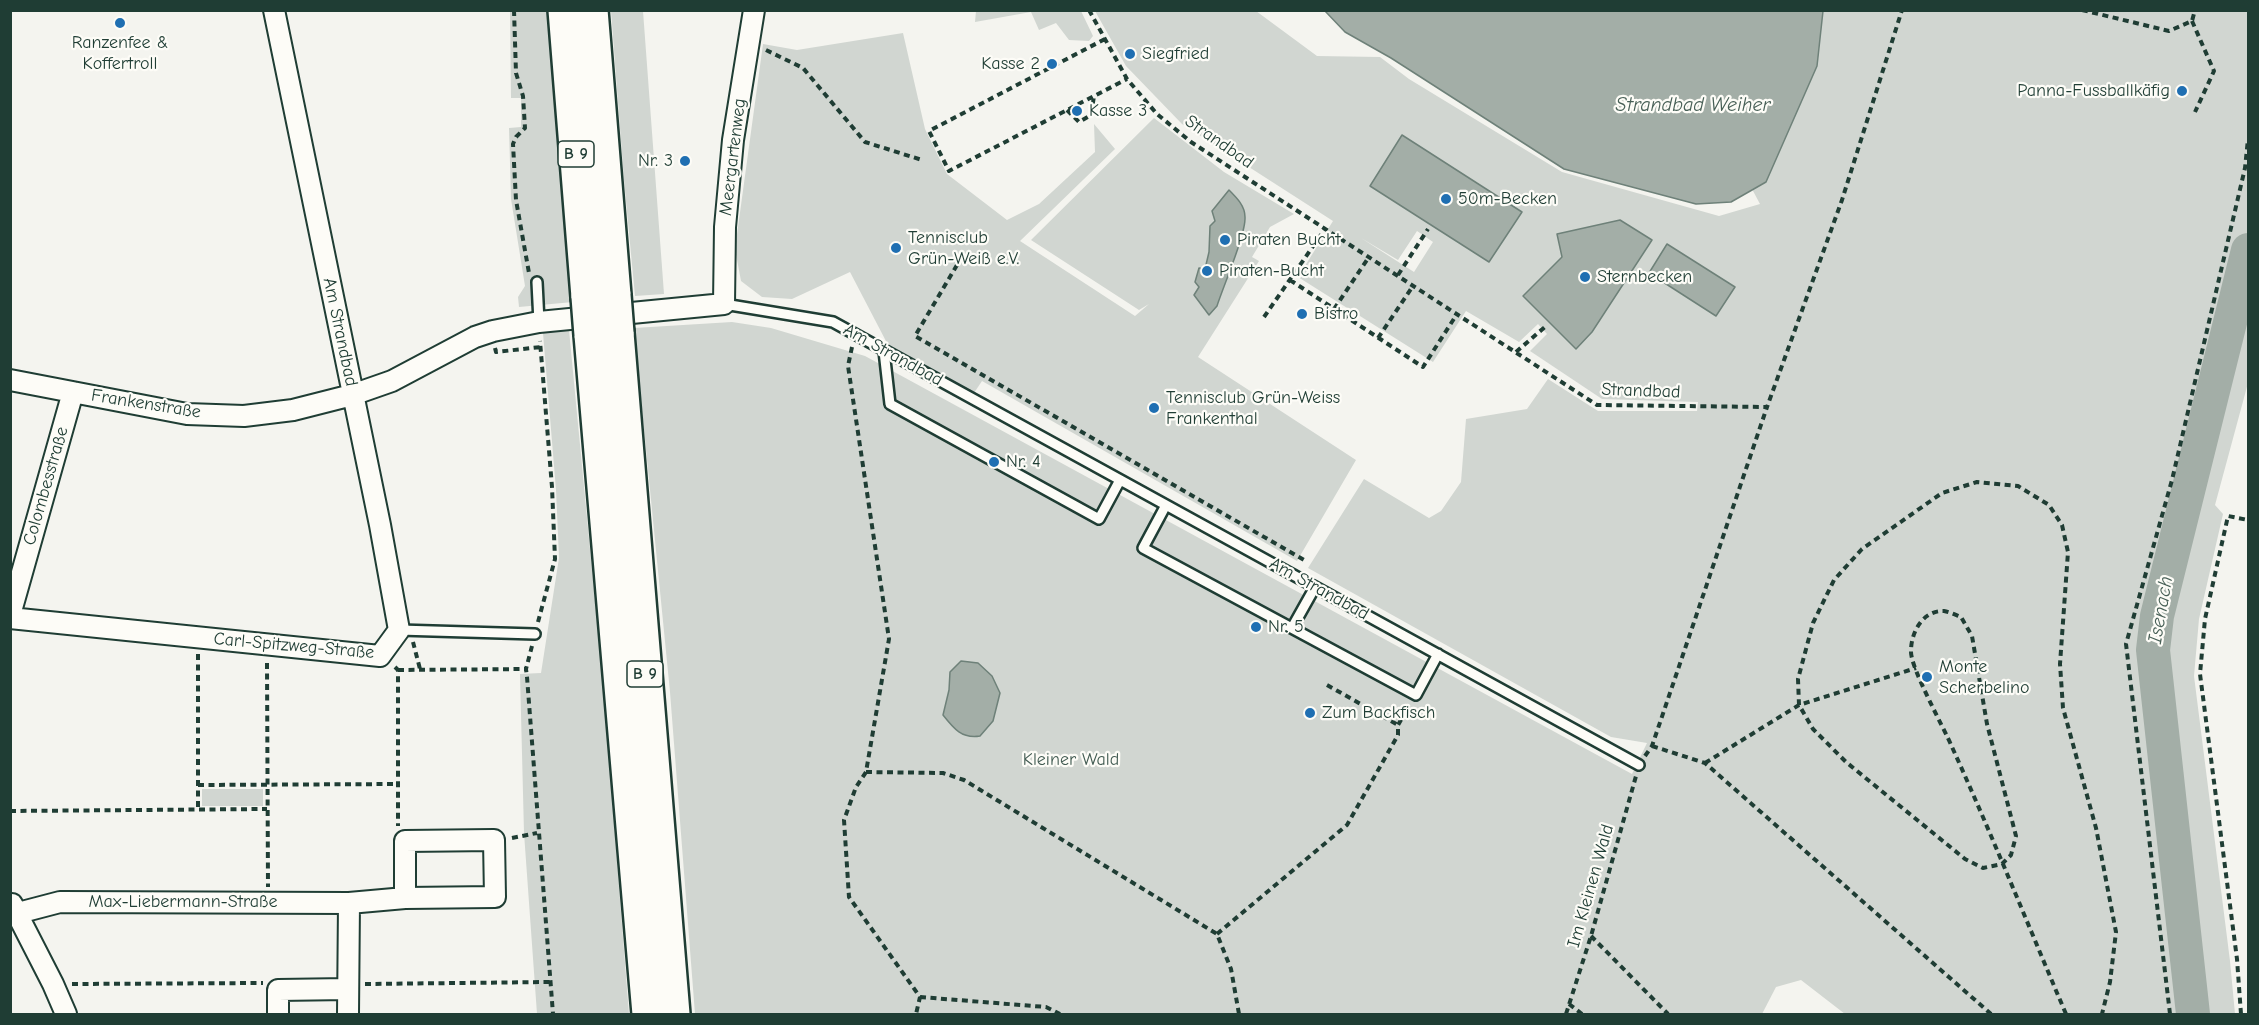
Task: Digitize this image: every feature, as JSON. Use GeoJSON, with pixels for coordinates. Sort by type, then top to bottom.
{"type":"FeatureCollection","features":[{"type":"Feature","properties":{"kind":"highway","name":"B 9"},"geometry":{"type":"LineString","coordinates":[[565,10],[601,296]]}},
{"type":"Feature","properties":{"kind":"highway","name":"B 9"},"geometry":{"type":"LineString","coordinates":[[591,10],[601,296],[649,1014]]}},
{"type":"Feature","properties":{"kind":"highway","name":"B 9"},"geometry":{"type":"LineString","coordinates":[[604,334],[673,1014]]}},
{"type":"Feature","properties":{"kind":"street","name":"Am Strandbad"},"geometry":{"type":"LineString","coordinates":[[274,10],[352,395],[392,381],[475,337],[538,322],[724,304]]}},
{"type":"Feature","properties":{"kind":"street","name":"Meergartenweg"},"geometry":{"type":"LineString","coordinates":[[724,304],[724,227],[730,170],[754,10]]}},
{"type":"Feature","properties":{"kind":"street","name":"Frankenstraße"},"geometry":{"type":"LineString","coordinates":[[10,380],[187,414],[244,416],[293,410],[352,395]]}},
{"type":"Feature","properties":{"kind":"street","name":"Colombesstraße"},"geometry":{"type":"LineString","coordinates":[[10,616],[73,392]]}},
{"type":"Feature","properties":{"kind":"street","name":"Carl-Spitzweg-Straße"},"geometry":{"type":"LineString","coordinates":[[10,616],[380,656],[399,630],[380,525],[352,395]]}},
{"type":"Feature","properties":{"kind":"street"},"geometry":{"type":"LineString","coordinates":[[405,898],[405,841],[494,840]]}},
{"type":"Feature","properties":{"kind":"street","name":"Max-Liebermann-Straße"},"geometry":{"type":"LineString","coordinates":[[14,907],[60,902],[349,903],[405,898],[495,897],[494,840]]}},
{"type":"Feature","properties":{"kind":"street"},"geometry":{"type":"LineString","coordinates":[[348,1014],[349,903]]}},
{"type":"Feature","properties":{"kind":"street"},"geometry":{"type":"LineString","coordinates":[[14,907],[66,1014]]}},
{"type":"Feature","properties":{"kind":"street"},"geometry":{"type":"LineString","coordinates":[[278,1014],[278,990],[348,986]]}},
{"type":"Feature","properties":{"kind":"lane"},"geometry":{"type":"LineString","coordinates":[[537,282],[538,322]]}},
{"type":"Feature","properties":{"kind":"lane","name":"Am Strandbad"},"geometry":{"type":"LineString","coordinates":[[724,304],[832,322],[1639,765]]}},
{"type":"Feature","properties":{"kind":"lane"},"geometry":{"type":"LineString","coordinates":[[884,351],[890,404],[1088,513],[1099,519],[1120,480]]}},
{"type":"Feature","properties":{"kind":"lane"},"geometry":{"type":"LineString","coordinates":[[1166,505],[1143,548],[1416,695],[1438,654]]}},
{"type":"Feature","properties":{"kind":"lane"},"geometry":{"type":"LineString","coordinates":[[1292,628],[1315,587]]}},
{"type":"Feature","properties":{"kind":"lane"},"geometry":{"type":"LineString","coordinates":[[399,630],[535,634]]}},
{"type":"Feature","properties":{"kind":"path"},"geometry":{"type":"LineString","coordinates":[[514,10],[516,73],[523,96],[525,128],[513,144],[516,200],[529,272],[537,282]]}},
{"type":"Feature","properties":{"kind":"path","name":"Strandbad"},"geometry":{"type":"LineString","coordinates":[[1089,10],[1127,79],[1157,114],[1191,142],[1597,405],[1767,407]]}},
{"type":"Feature","properties":{"kind":"path"},"geometry":{"type":"LineString","coordinates":[[1767,407],[1842,200],[1902,10]]}},
{"type":"Feature","properties":{"kind":"path"},"geometry":{"type":"LineString","coordinates":[[2082,10],[2169,31],[2192,21]]}},
{"type":"Feature","properties":{"kind":"path"},"geometry":{"type":"LineString","coordinates":[[2195,10],[2192,21],[2214,71],[2195,112]]}},
{"type":"Feature","properties":{"kind":"path"},"geometry":{"type":"LineString","coordinates":[[1105,39],[929,131],[949,171],[1127,79]]}},
{"type":"Feature","properties":{"kind":"path"},"geometry":{"type":"LineString","coordinates":[[748,46],[763,49],[803,68],[865,142],[922,160]]}},
{"type":"Feature","properties":{"kind":"path"},"geometry":{"type":"LineString","coordinates":[[1067,110],[1079,122],[1085,119],[1091,115],[1094,96]]}},
{"type":"Feature","properties":{"kind":"path"},"geometry":{"type":"LineString","coordinates":[[2170,1014],[2126,644],[2172,480],[2245,168],[2248,138]]}},
{"type":"Feature","properties":{"kind":"path"},"geometry":{"type":"LineString","coordinates":[[1264,317],[1325,228]]}},
{"type":"Feature","properties":{"kind":"path"},"geometry":{"type":"LineString","coordinates":[[1398,276],[1428,229]]}},
{"type":"Feature","properties":{"kind":"path"},"geometry":{"type":"LineString","coordinates":[[1334,309],[1369,257]]}},
{"type":"Feature","properties":{"kind":"path"},"geometry":{"type":"LineString","coordinates":[[957,265],[915,336],[1304,560]]}},
{"type":"Feature","properties":{"kind":"path"},"geometry":{"type":"LineString","coordinates":[[1290,280],[1423,367],[1457,314]]}},
{"type":"Feature","properties":{"kind":"path"},"geometry":{"type":"LineString","coordinates":[[1378,338],[1413,286]]}},
{"type":"Feature","properties":{"kind":"path"},"geometry":{"type":"LineString","coordinates":[[1516,352],[1546,326]]}},
{"type":"Feature","properties":{"kind":"path"},"geometry":{"type":"LineString","coordinates":[[855,334],[848,366],[889,639],[866,772],[855,787],[844,820],[849,897],[920,997],[916,1014]]}},
{"type":"Feature","properties":{"kind":"path"},"geometry":{"type":"LineString","coordinates":[[541,347],[555,559],[526,669],[537,833],[553,1014]]}},
{"type":"Feature","properties":{"kind":"path","name":"Im Kleinen Wald"},"geometry":{"type":"LineString","coordinates":[[1566,1014],[1591,936],[1639,765],[1652,746],[1767,407]]}},
{"type":"Feature","properties":{"kind":"path"},"geometry":{"type":"LineString","coordinates":[[2066,1014],[2002,864],[1953,748],[1910,653],[1913,636],[1919,623],[1930,614],[1945,611],[1962,617],[1972,636],[1987,724],[2016,836],[2011,855],[2002,864],[1983,868],[1965,859],[1846,762],[1814,729],[1799,705],[1798,679],[1813,623],[1834,580],[1862,549],[1942,493],[1977,482],[2018,486],[2049,505],[2062,525],[2068,552],[2060,664],[2063,708],[2096,828],[2116,932],[2110,982],[2102,1014]]}},
{"type":"Feature","properties":{"kind":"path"},"geometry":{"type":"LineString","coordinates":[[2241,1014],[2237,959],[2200,674],[2205,619],[2228,516],[2248,520]]}},
{"type":"Feature","properties":{"kind":"path"},"geometry":{"type":"LineString","coordinates":[[399,630],[414,644],[420,669]]}},
{"type":"Feature","properties":{"kind":"path"},"geometry":{"type":"LineString","coordinates":[[198,638],[198,810]]}},
{"type":"Feature","properties":{"kind":"path"},"geometry":{"type":"LineString","coordinates":[[267,645],[268,903]]}},
{"type":"Feature","properties":{"kind":"path"},"geometry":{"type":"LineString","coordinates":[[380,656],[398,670],[526,669]]}},
{"type":"Feature","properties":{"kind":"path"},"geometry":{"type":"LineString","coordinates":[[1705,763],[1799,705],[1916,669]]}},
{"type":"Feature","properties":{"kind":"path"},"geometry":{"type":"LineString","coordinates":[[398,670],[398,829],[405,841]]}},
{"type":"Feature","properties":{"kind":"path"},"geometry":{"type":"LineString","coordinates":[[1327,685],[1398,725]]}},
{"type":"Feature","properties":{"kind":"path"},"geometry":{"type":"LineString","coordinates":[[1217,934],[1347,825],[1398,735],[1398,725],[1416,695]]}},
{"type":"Feature","properties":{"kind":"path"},"geometry":{"type":"LineString","coordinates":[[1652,746],[1705,763],[1991,1014]]}},
{"type":"Feature","properties":{"kind":"path"},"geometry":{"type":"LineString","coordinates":[[866,772],[943,772],[964,780],[1217,934],[1231,969],[1239,1014]]}},
{"type":"Feature","properties":{"kind":"path"},"geometry":{"type":"LineString","coordinates":[[198,784],[398,784]]}},
{"type":"Feature","properties":{"kind":"path"},"geometry":{"type":"LineString","coordinates":[[10,811],[267,810]]}},
{"type":"Feature","properties":{"kind":"path"},"geometry":{"type":"LineString","coordinates":[[494,840],[537,833]]}},
{"type":"Feature","properties":{"kind":"path"},"geometry":{"type":"LineString","coordinates":[[1591,936],[1668,1014]]}},
{"type":"Feature","properties":{"kind":"path"},"geometry":{"type":"LineString","coordinates":[[348,986],[550,982]]}},
{"type":"Feature","properties":{"kind":"path"},"geometry":{"type":"LineString","coordinates":[[53,984],[273,983],[278,990]]}},
{"type":"Feature","properties":{"kind":"path"},"geometry":{"type":"LineString","coordinates":[[920,997],[1046,1007],[1060,1014]]}},
{"type":"Feature","properties":{"kind":"path"},"geometry":{"type":"LineString","coordinates":[[1569,1004],[1582,1014]]}},
{"type":"Feature","properties":{"kind":"green space"},"geometry":{"type":"Polygon","coordinates":[[[510,11],[554,11],[573,302],[519,307],[518,297],[525,286],[511,199],[509,128],[521,127],[521,98],[511,98],[510,11]]]}},
{"type":"Feature","properties":{"kind":"green space"},"geometry":{"type":"Polygon","coordinates":[[[611,11],[643,11],[664,294],[635,296],[611,11]]]}},
{"type":"Feature","properties":{"kind":"green space"},"geometry":{"type":"Polygon","coordinates":[[[976,11],[1081,11],[1093,36],[1089,41],[1069,40],[1056,23],[1039,30],[1031,12],[975,22],[976,11]]]}},
{"type":"Feature","properties":{"kind":"green space","name":"Kleiner Wald"},"geometry":{"type":"Polygon","coordinates":[[[1095,11],[1256,11],[1317,56],[1380,57],[1409,79],[1562,172],[1719,216],[1760,204],[1752,189],[1766,182],[1817,66],[1823,11],[2248,11],[2248,383],[2215,505],[2223,514],[2199,619],[2194,676],[2235,1014],[1845,1014],[1801,980],[1776,987],[1762,1014],[695,1014],[670,692],[634,328],[732,322],[771,328],[865,356],[1632,774],[1647,743],[1611,737],[1308,568],[1364,479],[1429,518],[1441,511],[1461,482],[1466,419],[1527,409],[1548,379],[1598,411],[1697,411],[1698,402],[1602,399],[1530,351],[1547,334],[1538,324],[1519,342],[1466,311],[1433,362],[1298,277],[1333,221],[1182,124],[1126,66],[1095,11]],[[1417,231],[1398,260],[1361,238],[1414,272],[1433,242],[1417,231]]]}},
{"type":"Feature","properties":{"kind":"green space"},"geometry":{"type":"Polygon","coordinates":[[[903,33],[925,129],[947,174],[1007,220],[1039,204],[1095,152],[1094,124],[1115,149],[1020,241],[1135,316],[1149,304],[1139,310],[1031,240],[1154,118],[1224,172],[1294,214],[1270,227],[1252,257],[1259,261],[1198,357],[1356,460],[1297,561],[982,381],[974,393],[888,345],[850,272],[792,299],[762,297],[741,281],[735,249],[763,44],[797,50],[903,33]]]}},
{"type":"Feature","properties":{"kind":"green space"},"geometry":{"type":"Polygon","coordinates":[[[569,330],[604,695],[629,1014],[537,1014],[524,833],[520,674],[541,673],[559,558],[556,490],[543,333],[569,330]]]}},
{"type":"Feature","properties":{"kind":"green space"},"geometry":{"type":"Polygon","coordinates":[[[202,789],[263,789],[263,806],[202,806],[202,789]]]}},
{"type":"Feature","properties":{"kind":"water","name":"Strandbad Weiher"},"geometry":{"type":"Polygon","coordinates":[[[1325,11],[1823,11],[1817,66],[1766,182],[1731,202],[1696,204],[1564,169],[1391,58],[1345,32],[1325,11]]]}},
{"type":"Feature","properties":{"kind":"water","name":"50m-Becken"},"geometry":{"type":"Polygon","coordinates":[[[1402,135],[1522,212],[1489,262],[1370,186],[1402,135]]]}},
{"type":"Feature","properties":{"kind":"water","name":"Piraten Bucht"},"geometry":{"type":"Polygon","coordinates":[[[1229,190],[1244,209],[1244,225],[1217,306],[1209,315],[1194,295],[1199,287],[1195,282],[1199,268],[1205,269],[1209,252],[1210,226],[1215,221],[1212,211],[1229,190]]]}},
{"type":"Feature","properties":{"kind":"water","name":"Sternbecken"},"geometry":{"type":"Polygon","coordinates":[[[1620,220],[1652,240],[1592,332],[1576,349],[1523,296],[1562,257],[1557,234],[1620,220]]]}},
{"type":"Feature","properties":{"kind":"water"},"geometry":{"type":"Polygon","coordinates":[[[1667,244],[1735,287],[1716,316],[1649,273],[1667,244]]]}},
{"type":"Feature","properties":{"kind":"water"},"geometry":{"type":"Polygon","coordinates":[[[961,661],[978,663],[992,676],[1000,693],[993,721],[980,736],[968,736],[959,732],[943,715],[949,690],[950,672],[961,661]]]}},
{"type":"Feature","properties":{"kind":"waterway","name":"Isenach"},"geometry":{"type":"LineString","coordinates":[[2193,1014],[2153,650],[2157,616],[2248,250]]}},
{"type":"Feature","properties":{"kind":"place","name":"Ranzenfee & Koffertroll"},"geometry":{"type":"Point","coordinates":[120,23]}},
{"type":"Feature","properties":{"kind":"place","name":"Siegfried"},"geometry":{"type":"Point","coordinates":[1130,54]}},
{"type":"Feature","properties":{"kind":"place","name":"Kasse 2"},"geometry":{"type":"Point","coordinates":[1052,64]}},
{"type":"Feature","properties":{"kind":"place","name":"Panna-Fussballkäfig"},"geometry":{"type":"Point","coordinates":[2182,91]}},
{"type":"Feature","properties":{"kind":"place","name":"Kasse 3"},"geometry":{"type":"Point","coordinates":[1077,111]}},
{"type":"Feature","properties":{"kind":"place","name":"Nr. 3"},"geometry":{"type":"Point","coordinates":[685,161]}},
{"type":"Feature","properties":{"kind":"place","name":"50m-Becken"},"geometry":{"type":"Point","coordinates":[1446,199]}},
{"type":"Feature","properties":{"kind":"place","name":"Piraten Bucht"},"geometry":{"type":"Point","coordinates":[1225,240]}},
{"type":"Feature","properties":{"kind":"place","name":"Tennisclub Grün-Weiß e.V."},"geometry":{"type":"Point","coordinates":[896,248]}},
{"type":"Feature","properties":{"kind":"place","name":"Piraten-Bucht"},"geometry":{"type":"Point","coordinates":[1207,271]}},
{"type":"Feature","properties":{"kind":"place","name":"Sternbecken"},"geometry":{"type":"Point","coordinates":[1585,277]}},
{"type":"Feature","properties":{"kind":"place","name":"Bistro"},"geometry":{"type":"Point","coordinates":[1302,314]}},
{"type":"Feature","properties":{"kind":"place","name":"Tennisclub Grün-Weiss Frankenthal"},"geometry":{"type":"Point","coordinates":[1154,408]}},
{"type":"Feature","properties":{"kind":"place","name":"Nr. 4"},"geometry":{"type":"Point","coordinates":[994,462]}},
{"type":"Feature","properties":{"kind":"place","name":"Nr. 5"},"geometry":{"type":"Point","coordinates":[1256,627]}},
{"type":"Feature","properties":{"kind":"place","name":"Monte Scherbelino"},"geometry":{"type":"Point","coordinates":[1927,677]}},
{"type":"Feature","properties":{"kind":"place","name":"Zum Backfisch"},"geometry":{"type":"Point","coordinates":[1310,713]}}]}
